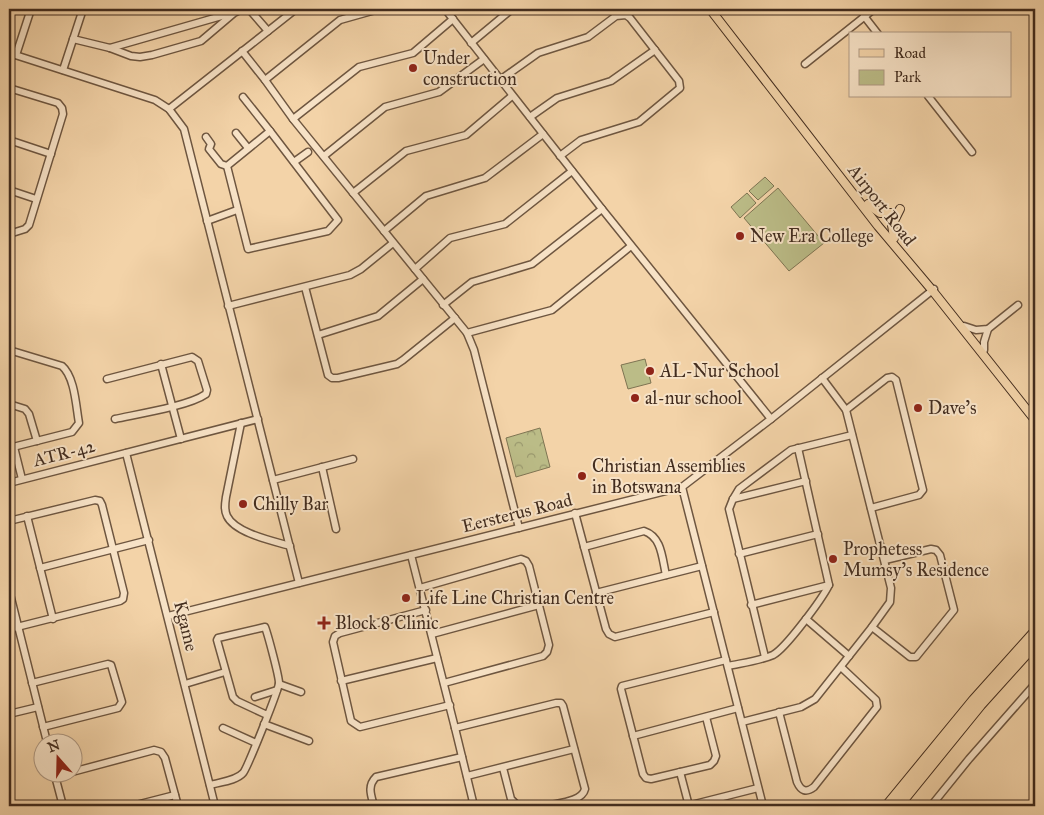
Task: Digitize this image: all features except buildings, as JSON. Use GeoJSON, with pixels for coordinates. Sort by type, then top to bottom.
{"type":"FeatureCollection","features":[{"type":"Feature","properties":{"kind":"highway"},"geometry":{"type":"LineString","coordinates":[[887,806],[974,700],[1035,632]]}},
{"type":"Feature","properties":{"kind":"highway"},"geometry":{"type":"LineString","coordinates":[[898,806],[980,705],[1035,644]]}},
{"type":"Feature","properties":{"kind":"main road","name":"Airport Road"},"geometry":{"type":"LineString","coordinates":[[710,9],[825,155],[878,226],[933,289],[1035,417]]}},
{"type":"Feature","properties":{"kind":"main road"},"geometry":{"type":"LineString","coordinates":[[825,155],[844,174],[1035,417]]}},
{"type":"Feature","properties":{"kind":"main road"},"geometry":{"type":"LineString","coordinates":[[868,204],[880,213],[897,211],[892,225],[894,238]]}},
{"type":"Feature","properties":{"kind":"street"},"geometry":{"type":"LineString","coordinates":[[16,55],[32,9]]}},
{"type":"Feature","properties":{"kind":"street"},"geometry":{"type":"LineString","coordinates":[[63,70],[83,9]]}},
{"type":"Feature","properties":{"kind":"street"},"geometry":{"type":"LineString","coordinates":[[110,48],[234,13],[242,9]]}},
{"type":"Feature","properties":{"kind":"street"},"geometry":{"type":"LineString","coordinates":[[249,9],[268,31]]}},
{"type":"Feature","properties":{"kind":"street"},"geometry":{"type":"LineString","coordinates":[[169,109],[296,9]]}},
{"type":"Feature","properties":{"kind":"street"},"geometry":{"type":"LineString","coordinates":[[265,80],[340,20],[379,9]]}},
{"type":"Feature","properties":{"kind":"street"},"geometry":{"type":"LineString","coordinates":[[445,9],[631,246],[771,419]]}},
{"type":"Feature","properties":{"kind":"street"},"geometry":{"type":"LineString","coordinates":[[471,44],[512,9]]}},
{"type":"Feature","properties":{"kind":"street"},"geometry":{"type":"LineString","coordinates":[[805,64],[874,9]]}},
{"type":"Feature","properties":{"kind":"street"},"geometry":{"type":"LineString","coordinates":[[73,39],[140,57],[194,44],[207,36],[234,13]]}},
{"type":"Feature","properties":{"kind":"street"},"geometry":{"type":"LineString","coordinates":[[500,80],[538,53],[588,37],[620,14],[630,18],[679,81],[678,90],[639,122],[581,140],[560,156]]}},
{"type":"Feature","properties":{"kind":"street"},"geometry":{"type":"LineString","coordinates":[[864,16],[876,32]]}},
{"type":"Feature","properties":{"kind":"street"},"geometry":{"type":"LineString","coordinates":[[293,119],[361,66],[413,53],[453,20]]}},
{"type":"Feature","properties":{"kind":"street"},"geometry":{"type":"LineString","coordinates":[[530,117],[558,98],[611,81],[654,50]]}},
{"type":"Feature","properties":{"kind":"street"},"geometry":{"type":"LineString","coordinates":[[242,51],[293,119],[467,333],[474,350],[519,528]]}},
{"type":"Feature","properties":{"kind":"street"},"geometry":{"type":"LineString","coordinates":[[9,53],[155,100],[177,117],[186,136],[299,583]]}},
{"type":"Feature","properties":{"kind":"street"},"geometry":{"type":"LineString","coordinates":[[324,156],[385,107],[439,92],[484,59]]}},
{"type":"Feature","properties":{"kind":"street"},"geometry":{"type":"LineString","coordinates":[[9,88],[58,103],[62,108],[63,114],[27,227],[9,234]]}},
{"type":"Feature","properties":{"kind":"street"},"geometry":{"type":"LineString","coordinates":[[354,193],[406,151],[466,135],[512,96]]}},
{"type":"Feature","properties":{"kind":"street"},"geometry":{"type":"LineString","coordinates":[[226,166],[247,249],[329,230],[338,220],[243,97]]}},
{"type":"Feature","properties":{"kind":"street"},"geometry":{"type":"LineString","coordinates":[[930,98],[972,152]]}},
{"type":"Feature","properties":{"kind":"street"},"geometry":{"type":"LineString","coordinates":[[226,166],[270,131]]}},
{"type":"Feature","properties":{"kind":"street"},"geometry":{"type":"LineString","coordinates":[[236,133],[248,148]]}},
{"type":"Feature","properties":{"kind":"street"},"geometry":{"type":"LineString","coordinates":[[384,231],[426,196],[485,178],[543,134]]}},
{"type":"Feature","properties":{"kind":"street"},"geometry":{"type":"LineString","coordinates":[[206,137],[211,144],[208,149],[221,164],[226,166]]}},
{"type":"Feature","properties":{"kind":"street"},"geometry":{"type":"LineString","coordinates":[[9,140],[51,154]]}},
{"type":"Feature","properties":{"kind":"street"},"geometry":{"type":"LineString","coordinates":[[294,162],[308,152]]}},
{"type":"Feature","properties":{"kind":"street"},"geometry":{"type":"LineString","coordinates":[[415,269],[450,238],[505,224],[572,171]]}},
{"type":"Feature","properties":{"kind":"street"},"geometry":{"type":"LineString","coordinates":[[9,190],[36,199]]}},
{"type":"Feature","properties":{"kind":"street"},"geometry":{"type":"LineString","coordinates":[[443,305],[472,282],[532,264],[602,209]]}},
{"type":"Feature","properties":{"kind":"street"},"geometry":{"type":"LineString","coordinates":[[207,221],[237,210]]}},
{"type":"Feature","properties":{"kind":"street"},"geometry":{"type":"LineString","coordinates":[[228,306],[355,272],[393,243]]}},
{"type":"Feature","properties":{"kind":"street"},"geometry":{"type":"LineString","coordinates":[[467,333],[552,310],[631,246]]}},
{"type":"Feature","properties":{"kind":"street"},"geometry":{"type":"LineString","coordinates":[[318,335],[378,316],[423,279]]}},
{"type":"Feature","properties":{"kind":"street"},"geometry":{"type":"LineString","coordinates":[[304,287],[328,375],[332,378],[392,366],[403,360],[455,318]]}},
{"type":"Feature","properties":{"kind":"street","name":"Eersterus Road"},"geometry":{"type":"LineString","coordinates":[[168,616],[682,487],[771,419],[933,289]]}},
{"type":"Feature","properties":{"kind":"street"},"geometry":{"type":"LineString","coordinates":[[964,326],[976,330],[988,329],[1018,305]]}},
{"type":"Feature","properties":{"kind":"street"},"geometry":{"type":"LineString","coordinates":[[984,350],[988,329]]}},
{"type":"Feature","properties":{"kind":"street"},"geometry":{"type":"LineString","coordinates":[[9,350],[62,366],[70,376],[79,423],[72,432],[11,447],[22,479]]}},
{"type":"Feature","properties":{"kind":"street"},"geometry":{"type":"LineString","coordinates":[[107,379],[192,356],[196,358],[207,390],[206,394],[202,397],[115,419]]}},
{"type":"Feature","properties":{"kind":"street"},"geometry":{"type":"LineString","coordinates":[[162,364],[181,438]]}},
{"type":"Feature","properties":{"kind":"street"},"geometry":{"type":"LineString","coordinates":[[846,410],[887,378],[892,377],[896,380],[923,490],[919,495],[871,508]]}},
{"type":"Feature","properties":{"kind":"street"},"geometry":{"type":"LineString","coordinates":[[742,722],[801,706],[815,699],[872,627],[891,599],[892,588],[846,410],[822,378]]}},
{"type":"Feature","properties":{"kind":"street"},"geometry":{"type":"LineString","coordinates":[[9,404],[25,409],[29,414],[37,441]]}},
{"type":"Feature","properties":{"kind":"street","name":"ATR-42"},"geometry":{"type":"LineString","coordinates":[[9,483],[258,419]]}},
{"type":"Feature","properties":{"kind":"street"},"geometry":{"type":"LineString","coordinates":[[241,423],[224,508],[227,517],[233,524],[252,534],[290,546]]}},
{"type":"Feature","properties":{"kind":"street"},"geometry":{"type":"LineString","coordinates":[[765,658],[728,512],[733,498],[739,489],[786,453],[852,434]]}},
{"type":"Feature","properties":{"kind":"street"},"geometry":{"type":"LineString","coordinates":[[706,717],[716,756],[714,761],[710,765],[651,779],[646,778],[643,774],[633,736],[621,689],[622,686],[727,663],[765,658],[779,651],[806,619],[829,585],[798,448]]}},
{"type":"Feature","properties":{"kind":"street","name":"Kgame"},"geometry":{"type":"LineString","coordinates":[[126,453],[215,806]]}},
{"type":"Feature","properties":{"kind":"street"},"geometry":{"type":"LineString","coordinates":[[273,480],[353,459]]}},
{"type":"Feature","properties":{"kind":"street"},"geometry":{"type":"LineString","coordinates":[[322,467],[336,529]]}},
{"type":"Feature","properties":{"kind":"street"},"geometry":{"type":"LineString","coordinates":[[733,498],[806,481]]}},
{"type":"Feature","properties":{"kind":"street"},"geometry":{"type":"LineString","coordinates":[[682,487],[763,806]]}},
{"type":"Feature","properties":{"kind":"street"},"geometry":{"type":"LineString","coordinates":[[9,521],[95,500],[100,501],[124,594],[124,599],[120,601],[9,629]]}},
{"type":"Feature","properties":{"kind":"street"},"geometry":{"type":"LineString","coordinates":[[575,514],[606,629],[609,634],[615,637],[714,612]]}},
{"type":"Feature","properties":{"kind":"street"},"geometry":{"type":"LineString","coordinates":[[27,516],[52,618]]}},
{"type":"Feature","properties":{"kind":"street"},"geometry":{"type":"LineString","coordinates":[[584,547],[644,530],[657,538],[666,575]]}},
{"type":"Feature","properties":{"kind":"street"},"geometry":{"type":"LineString","coordinates":[[739,554],[818,534]]}},
{"type":"Feature","properties":{"kind":"street"},"geometry":{"type":"LineString","coordinates":[[40,568],[149,540]]}},
{"type":"Feature","properties":{"kind":"street"},"geometry":{"type":"LineString","coordinates":[[872,627],[910,657],[916,657],[954,610],[940,555],[936,550],[931,549],[884,560]]}},
{"type":"Feature","properties":{"kind":"street"},"geometry":{"type":"LineString","coordinates":[[411,555],[450,705],[473,805],[460,806]]}},
{"type":"Feature","properties":{"kind":"street"},"geometry":{"type":"LineString","coordinates":[[420,588],[521,560],[526,561],[529,566],[539,605],[549,645],[547,652],[543,656],[444,683]]}},
{"type":"Feature","properties":{"kind":"street"},"geometry":{"type":"LineString","coordinates":[[596,593],[702,566]]}},
{"type":"Feature","properties":{"kind":"street"},"geometry":{"type":"LineString","coordinates":[[751,605],[829,585]]}},
{"type":"Feature","properties":{"kind":"street"},"geometry":{"type":"LineString","coordinates":[[9,590],[44,732]]}},
{"type":"Feature","properties":{"kind":"street"},"geometry":{"type":"LineString","coordinates":[[432,634],[539,605]]}},
{"type":"Feature","properties":{"kind":"street"},"geometry":{"type":"LineString","coordinates":[[426,610],[340,633],[335,636],[333,642],[351,722],[360,727],[450,705]]}},
{"type":"Feature","properties":{"kind":"street"},"geometry":{"type":"LineString","coordinates":[[806,619],[849,656]]}},
{"type":"Feature","properties":{"kind":"street"},"geometry":{"type":"LineString","coordinates":[[210,785],[242,774],[264,724],[278,687],[265,627],[217,639],[233,697],[237,701],[267,714]]}},
{"type":"Feature","properties":{"kind":"street"},"geometry":{"type":"LineString","coordinates":[[341,681],[437,658]]}},
{"type":"Feature","properties":{"kind":"street"},"geometry":{"type":"LineString","coordinates":[[32,683],[108,664],[113,668],[122,702],[118,708],[43,726]]}},
{"type":"Feature","properties":{"kind":"street"},"geometry":{"type":"LineString","coordinates":[[779,712],[797,782],[804,791],[809,791],[814,788],[877,707],[876,700],[841,666]]}},
{"type":"Feature","properties":{"kind":"street"},"geometry":{"type":"LineString","coordinates":[[185,684],[225,672]]}},
{"type":"Feature","properties":{"kind":"street"},"geometry":{"type":"LineString","coordinates":[[931,806],[969,759],[1035,684]]}},
{"type":"Feature","properties":{"kind":"street"},"geometry":{"type":"LineString","coordinates":[[255,697],[278,687],[302,692]]}},
{"type":"Feature","properties":{"kind":"street"},"geometry":{"type":"LineString","coordinates":[[455,728],[561,703],[586,786],[584,793],[579,798],[546,806]]}},
{"type":"Feature","properties":{"kind":"street"},"geometry":{"type":"LineString","coordinates":[[9,714],[38,707]]}},
{"type":"Feature","properties":{"kind":"street"},"geometry":{"type":"LineString","coordinates":[[633,736],[738,708]]}},
{"type":"Feature","properties":{"kind":"street"},"geometry":{"type":"LineString","coordinates":[[264,724],[309,741]]}},
{"type":"Feature","properties":{"kind":"street"},"geometry":{"type":"LineString","coordinates":[[223,728],[256,743]]}},
{"type":"Feature","properties":{"kind":"street"},"geometry":{"type":"LineString","coordinates":[[467,776],[574,749]]}},
{"type":"Feature","properties":{"kind":"street"},"geometry":{"type":"LineString","coordinates":[[82,769],[154,750],[160,752],[165,758],[178,806]]}},
{"type":"Feature","properties":{"kind":"street"},"geometry":{"type":"LineString","coordinates":[[374,806],[370,787],[371,782],[376,776],[462,757]]}},
{"type":"Feature","properties":{"kind":"street"},"geometry":{"type":"LineString","coordinates":[[503,768],[511,799],[518,806]]}},
{"type":"Feature","properties":{"kind":"street"},"geometry":{"type":"LineString","coordinates":[[680,772],[688,806],[758,788]]}},
{"type":"Feature","properties":{"kind":"street"},"geometry":{"type":"LineString","coordinates":[[57,782],[63,806]]}},
{"type":"Feature","properties":{"kind":"street"},"geometry":{"type":"LineString","coordinates":[[132,806],[175,795]]}},
{"type":"Feature","properties":{"kind":"street"},"geometry":{"type":"LineString","coordinates":[[9,802],[10,806]]}},
{"type":"Feature","properties":{"kind":"green space"},"geometry":{"type":"Polygon","coordinates":[[[765,177],[774,186],[758,200],[749,191],[765,177]]]}},
{"type":"Feature","properties":{"kind":"green space"},"geometry":{"type":"Polygon","coordinates":[[[778,188],[824,243],[789,271],[744,218],[778,188]]]}},
{"type":"Feature","properties":{"kind":"green space"},"geometry":{"type":"Polygon","coordinates":[[[747,193],[756,203],[740,218],[731,207],[747,193]]]}},
{"type":"Feature","properties":{"kind":"green space"},"geometry":{"type":"Polygon","coordinates":[[[645,359],[651,383],[628,389],[621,365],[645,359]]]}},
{"type":"Feature","properties":{"kind":"green space"},"geometry":{"type":"Polygon","coordinates":[[[540,428],[550,467],[516,477],[506,438],[540,428]]]}},
{"type":"Feature","properties":{"kind":"place","name":"Under construction"},"geometry":{"type":"Point","coordinates":[413,68]}},
{"type":"Feature","properties":{"kind":"place","name":"New Era College"},"geometry":{"type":"Point","coordinates":[740,236]}},
{"type":"Feature","properties":{"kind":"place","name":"AL-Nur School"},"geometry":{"type":"Point","coordinates":[650,371]}},
{"type":"Feature","properties":{"kind":"place","name":"al-nur school"},"geometry":{"type":"Point","coordinates":[635,398]}},
{"type":"Feature","properties":{"kind":"place","name":"Dave's"},"geometry":{"type":"Point","coordinates":[918,408]}},
{"type":"Feature","properties":{"kind":"place","name":"Christian Assemblies in Botswana"},"geometry":{"type":"Point","coordinates":[582,476]}},
{"type":"Feature","properties":{"kind":"place","name":"Chilly Bar"},"geometry":{"type":"Point","coordinates":[243,504]}},
{"type":"Feature","properties":{"kind":"place","name":"Prophetess Mumsy's Residence"},"geometry":{"type":"Point","coordinates":[833,559]}},
{"type":"Feature","properties":{"kind":"place","name":"Life Line Christian Centre"},"geometry":{"type":"Point","coordinates":[406,598]}},
{"type":"Feature","properties":{"kind":"place","name":"Block 8 Clinic"},"geometry":{"type":"Point","coordinates":[324,623]}}]}
